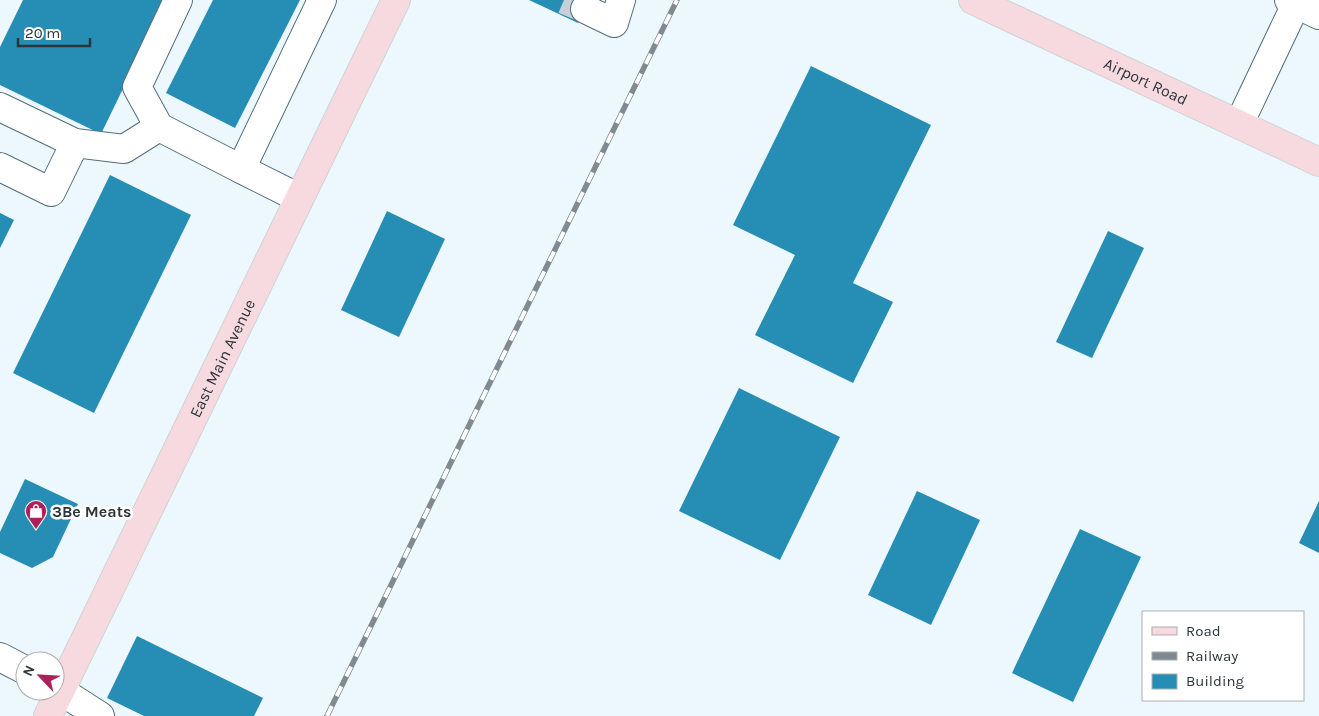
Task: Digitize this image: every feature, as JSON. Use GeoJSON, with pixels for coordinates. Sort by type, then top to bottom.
{"type":"FeatureCollection","features":[{"type":"Feature","properties":{"kind":"main road","name":"East Main Avenue"},"geometry":{"type":"LineString","coordinates":[[65,675],[396,0]]}},
{"type":"Feature","properties":{"kind":"main road","name":"Airport Road"},"geometry":{"type":"LineString","coordinates":[[976,1],[1319,162]]}},
{"type":"Feature","properties":{"kind":"main road","name":"East Main Avenue"},"geometry":{"type":"LineString","coordinates":[[48,716],[54,701]]}},
{"type":"Feature","properties":{"kind":"street"},"geometry":{"type":"LineString","coordinates":[[178,0],[137,86],[159,127],[299,198]]}},
{"type":"Feature","properties":{"kind":"street"},"geometry":{"type":"LineString","coordinates":[[241,169],[322,0]]}},
{"type":"Feature","properties":{"kind":"street"},"geometry":{"type":"LineString","coordinates":[[1239,124],[1301,6]]}},
{"type":"Feature","properties":{"kind":"street"},"geometry":{"type":"LineString","coordinates":[[585,9],[617,12]]}},
{"type":"Feature","properties":{"kind":"street"},"geometry":{"type":"LineString","coordinates":[[0,107],[75,143],[124,149],[159,127]]}},
{"type":"Feature","properties":{"kind":"street"},"geometry":{"type":"LineString","coordinates":[[0,167],[51,192],[75,143]]}},
{"type":"Feature","properties":{"kind":"street"},"geometry":{"type":"LineString","coordinates":[[0,657],[15,665]]}},
{"type":"Feature","properties":{"kind":"street"},"geometry":{"type":"LineString","coordinates":[[65,694],[100,716]]}},
{"type":"Feature","properties":{"kind":"building"},"geometry":{"type":"Polygon","coordinates":[[[23,0],[166,0],[101,134],[0,85],[0,47],[23,0]]]}},
{"type":"Feature","properties":{"kind":"building"},"geometry":{"type":"Polygon","coordinates":[[[213,0],[300,0],[235,128],[166,93],[213,0]]]}},
{"type":"Feature","properties":{"kind":"building"},"geometry":{"type":"Polygon","coordinates":[[[529,0],[589,0],[578,23],[529,0]]]}},
{"type":"Feature","properties":{"kind":"building"},"geometry":{"type":"Polygon","coordinates":[[[811,66],[931,125],[853,283],[893,302],[853,383],[755,335],[795,255],[733,225],[811,66]]]}},
{"type":"Feature","properties":{"kind":"building"},"geometry":{"type":"Polygon","coordinates":[[[110,175],[191,215],[94,413],[13,373],[110,175]]]}},
{"type":"Feature","properties":{"kind":"building"},"geometry":{"type":"Polygon","coordinates":[[[387,211],[445,239],[399,337],[341,310],[387,211]]]}},
{"type":"Feature","properties":{"kind":"building"},"geometry":{"type":"Polygon","coordinates":[[[0,213],[14,220],[0,248],[0,213]]]}},
{"type":"Feature","properties":{"kind":"building"},"geometry":{"type":"Polygon","coordinates":[[[1108,231],[1144,248],[1092,358],[1056,342],[1108,231]]]}},
{"type":"Feature","properties":{"kind":"building"},"geometry":{"type":"Polygon","coordinates":[[[739,388],[840,437],[780,560],[679,511],[739,388]]]}},
{"type":"Feature","properties":{"kind":"building"},"geometry":{"type":"Polygon","coordinates":[[[25,479],[78,504],[53,557],[32,568],[0,553],[0,532],[25,479]]]}},
{"type":"Feature","properties":{"kind":"building"},"geometry":{"type":"Polygon","coordinates":[[[917,491],[980,520],[931,625],[868,595],[917,491]]]}},
{"type":"Feature","properties":{"kind":"building"},"geometry":{"type":"Polygon","coordinates":[[[1319,501],[1319,553],[1299,543],[1319,501]]]}},
{"type":"Feature","properties":{"kind":"building"},"geometry":{"type":"Polygon","coordinates":[[[1080,529],[1141,557],[1073,702],[1012,673],[1080,529]]]}},
{"type":"Feature","properties":{"kind":"building"},"geometry":{"type":"Polygon","coordinates":[[[137,636],[263,698],[254,716],[144,716],[107,698],[137,636]]]}},
{"type":"Feature","properties":{"kind":"tunnel"},"geometry":{"type":"LineString","coordinates":[[564,0],[585,9]]}},
{"type":"Feature","properties":{"kind":"railway"},"geometry":{"type":"LineString","coordinates":[[327,716],[677,0]]}},
{"type":"Feature","properties":{"kind":"place","name":"3Be Meats"},"geometry":{"type":"Point","coordinates":[36,530]}}]}
